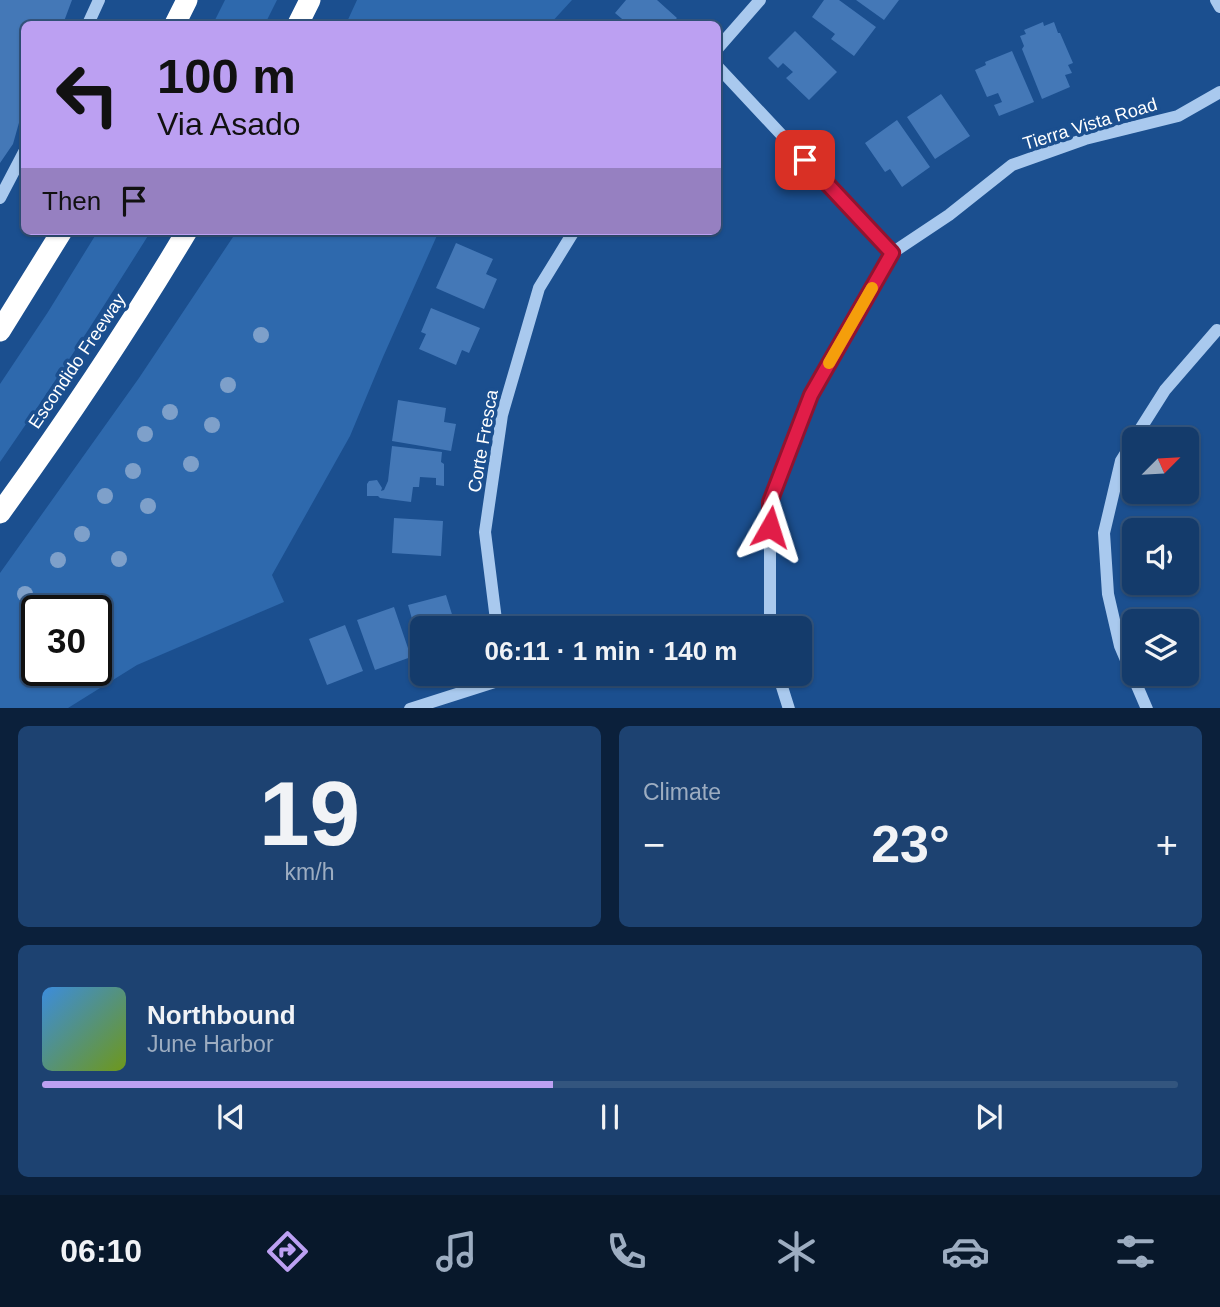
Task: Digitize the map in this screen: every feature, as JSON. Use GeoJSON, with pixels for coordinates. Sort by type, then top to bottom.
{"type":"FeatureCollection","features":[{"type":"Feature","properties":{"kind":"highway"},"geometry":{"type":"LineString","coordinates":[[177,21],[187,0]]}},
{"type":"Feature","properties":{"kind":"highway"},"geometry":{"type":"LineString","coordinates":[[300,21],[310,0]]}},
{"type":"Feature","properties":{"kind":"highway"},"geometry":{"type":"LineString","coordinates":[[0,331],[60,235]]}},
{"type":"Feature","properties":{"kind":"highway","name":"Escondido Freeway"},"geometry":{"type":"LineString","coordinates":[[0,513],[92,381],[151,292],[185,235]]}},
{"type":"Feature","properties":{"kind":"street"},"geometry":{"type":"LineString","coordinates":[[89,21],[99,0]]}},
{"type":"Feature","properties":{"kind":"street"},"geometry":{"type":"LineString","coordinates":[[721,45],[760,0]]}},
{"type":"Feature","properties":{"kind":"street"},"geometry":{"type":"LineString","coordinates":[[1216,0],[1220,7]]}},
{"type":"Feature","properties":{"kind":"street"},"geometry":{"type":"LineString","coordinates":[[721,71],[892,253]]}},
{"type":"Feature","properties":{"kind":"street","name":"Tierra Vista Road"},"geometry":{"type":"LineString","coordinates":[[770,616],[770,502],[811,395],[892,253],[949,215],[1012,165],[1086,139],[1178,116],[1220,92]]}},
{"type":"Feature","properties":{"kind":"street"},"geometry":{"type":"LineString","coordinates":[[0,198],[21,158]]}},
{"type":"Feature","properties":{"kind":"street","name":"Corte Fresca"},"geometry":{"type":"LineString","coordinates":[[496,616],[485,532],[502,415],[539,288],[572,235]]}},
{"type":"Feature","properties":{"kind":"street"},"geometry":{"type":"LineString","coordinates":[[1142,427],[1165,390],[1217,330]]}},
{"type":"Feature","properties":{"kind":"street"},"geometry":{"type":"LineString","coordinates":[[1122,459],[1104,533],[1108,594],[1119,646],[1147,708]]}},
{"type":"Feature","properties":{"kind":"street"},"geometry":{"type":"LineString","coordinates":[[413,708],[477,686]]}},
{"type":"Feature","properties":{"kind":"street"},"geometry":{"type":"LineString","coordinates":[[782,686],[789,708]]}},
{"type":"Feature","properties":{"kind":"shaded area"},"geometry":{"type":"Polygon","coordinates":[[[225,0],[277,0],[266,21],[214,21],[225,0]]]}},
{"type":"Feature","properties":{"kind":"shaded area"},"geometry":{"type":"Polygon","coordinates":[[[357,0],[572,0],[553,21],[347,21],[357,0]]]}},
{"type":"Feature","properties":{"kind":"shaded area"},"geometry":{"type":"Polygon","coordinates":[[[96,235],[148,235],[0,462],[0,384],[96,235]]]}},
{"type":"Feature","properties":{"kind":"shaded area"},"geometry":{"type":"Polygon","coordinates":[[[234,235],[437,235],[350,436],[272,575],[284,602],[137,665],[112,681],[112,595],[21,595],[21,686],[103,686],[68,708],[0,708],[0,573],[139,378],[234,235]]]}},
{"type":"Feature","properties":{"kind":"building"},"geometry":{"type":"Polygon","coordinates":[[[0,0],[72,0],[64,21],[21,21],[21,116],[13,144],[0,163],[0,0]]]}},
{"type":"Feature","properties":{"kind":"building"},"geometry":{"type":"Polygon","coordinates":[[[626,0],[657,0],[677,18],[674,21],[624,21],[615,13],[626,0]]]}},
{"type":"Feature","properties":{"kind":"building"},"geometry":{"type":"Polygon","coordinates":[[[824,0],[839,0],[876,27],[854,56],[831,39],[835,34],[812,17],[824,0]]]}},
{"type":"Feature","properties":{"kind":"building"},"geometry":{"type":"Polygon","coordinates":[[[856,0],[899,0],[884,20],[856,0]]]}},
{"type":"Feature","properties":{"kind":"building"},"geometry":{"type":"Polygon","coordinates":[[[1043,22],[1044,26],[1054,22],[1073,63],[1068,65],[1072,73],[1065,75],[1070,87],[1042,99],[1022,49],[1024,46],[1020,36],[1026,34],[1024,30],[1043,22]]]}},
{"type":"Feature","properties":{"kind":"building"},"geometry":{"type":"Polygon","coordinates":[[[795,31],[837,72],[809,100],[786,78],[793,72],[783,63],[778,68],[768,58],[795,31]]]}},
{"type":"Feature","properties":{"kind":"building"},"geometry":{"type":"Polygon","coordinates":[[[1012,51],[1034,102],[999,116],[994,105],[1002,102],[998,93],[987,97],[975,70],[986,65],[985,62],[1012,51]]]}},
{"type":"Feature","properties":{"kind":"building"},"geometry":{"type":"Polygon","coordinates":[[[941,94],[970,136],[935,159],[907,117],[941,94]]]}},
{"type":"Feature","properties":{"kind":"building"},"geometry":{"type":"Polygon","coordinates":[[[897,120],[930,167],[902,187],[890,169],[885,172],[865,143],[897,120]]]}},
{"type":"Feature","properties":{"kind":"building"},"geometry":{"type":"Polygon","coordinates":[[[456,243],[493,259],[486,274],[497,279],[484,309],[436,288],[456,243]]]}},
{"type":"Feature","properties":{"kind":"building"},"geometry":{"type":"Polygon","coordinates":[[[431,308],[480,328],[469,353],[462,350],[456,365],[419,349],[426,334],[421,332],[431,308]]]}},
{"type":"Feature","properties":{"kind":"building"},"geometry":{"type":"Polygon","coordinates":[[[398,400],[446,408],[444,422],[456,424],[451,451],[392,441],[398,400]]]}},
{"type":"Feature","properties":{"kind":"building"},"geometry":{"type":"Polygon","coordinates":[[[392,446],[442,452],[444,486],[436,485],[436,478],[420,477],[419,487],[413,487],[411,502],[367,496],[369,481],[377,480],[381,491],[384,490],[388,481],[392,446]]]}},
{"type":"Feature","properties":{"kind":"building"},"geometry":{"type":"Polygon","coordinates":[[[394,518],[443,521],[441,556],[392,553],[394,518]]]}},
{"type":"Feature","properties":{"kind":"building"},"geometry":{"type":"Polygon","coordinates":[[[446,595],[453,616],[411,616],[408,605],[446,595]]]}},
{"type":"Feature","properties":{"kind":"building"},"geometry":{"type":"Polygon","coordinates":[[[394,607],[410,657],[375,670],[357,620],[394,607]]]}},
{"type":"Feature","properties":{"kind":"building"},"geometry":{"type":"Polygon","coordinates":[[[345,625],[363,671],[327,685],[309,639],[345,625]]]}},
{"type":"Feature","properties":{"kind":"slow traffic"},"geometry":{"type":"LineString","coordinates":[[829,363],[872,288]]}},
{"type":"Feature","properties":{"kind":"route"},"geometry":{"type":"LineString","coordinates":[[770,527],[770,502],[811,395],[892,253],[805,160]]}}]}
